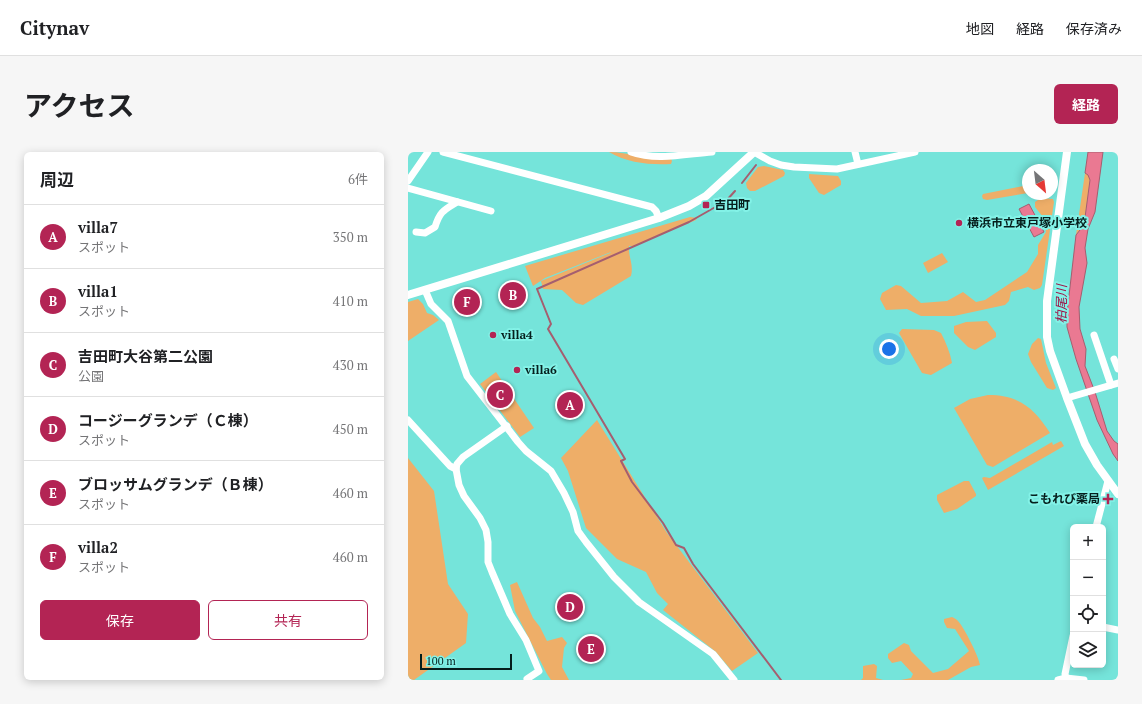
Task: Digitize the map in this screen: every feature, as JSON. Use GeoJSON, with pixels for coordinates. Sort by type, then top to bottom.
{"type":"FeatureCollection","features":[{"type":"Feature","properties":{"kind":"street"},"geometry":{"type":"LineString","coordinates":[[408,181],[428,152]]}},
{"type":"Feature","properties":{"kind":"street"},"geometry":{"type":"LineString","coordinates":[[443,152],[652,207],[656,210],[659,218]]}},
{"type":"Feature","properties":{"kind":"street"},"geometry":{"type":"LineString","coordinates":[[631,152],[638,154],[712,152]]}},
{"type":"Feature","properties":{"kind":"street"},"geometry":{"type":"LineString","coordinates":[[408,295],[659,218],[689,206],[706,196],[754,152],[781,165],[837,169],[915,152]]}},
{"type":"Feature","properties":{"kind":"street"},"geometry":{"type":"LineString","coordinates":[[855,152],[858,164]]}},
{"type":"Feature","properties":{"kind":"street"},"geometry":{"type":"LineString","coordinates":[[1067,152],[1048,293],[1046,318],[1047,337],[1050,351],[1070,396],[1085,444],[1118,494]]}},
{"type":"Feature","properties":{"kind":"street"},"geometry":{"type":"LineString","coordinates":[[408,188],[491,211]]}},
{"type":"Feature","properties":{"kind":"street"},"geometry":{"type":"LineString","coordinates":[[416,232],[424,233],[435,227],[438,216],[443,210],[457,202]]}},
{"type":"Feature","properties":{"kind":"street"},"geometry":{"type":"LineString","coordinates":[[425,290],[431,304],[448,321],[467,376],[526,451],[551,471],[573,512],[578,531],[586,542],[614,577],[639,602],[713,654],[734,680]]}},
{"type":"Feature","properties":{"kind":"street"},"geometry":{"type":"LineString","coordinates":[[1070,396],[1113,384],[1094,335]]}},
{"type":"Feature","properties":{"kind":"street"},"geometry":{"type":"LineString","coordinates":[[1114,358],[1118,370]]}},
{"type":"Feature","properties":{"kind":"street"},"geometry":{"type":"LineString","coordinates":[[408,420],[450,466],[456,469]]}},
{"type":"Feature","properties":{"kind":"street"},"geometry":{"type":"LineString","coordinates":[[507,426],[463,457],[457,464],[456,469],[459,485],[464,496],[480,518],[486,530],[488,542],[488,562],[492,572],[510,614],[526,640],[539,671],[527,679],[528,680]]}},
{"type":"Feature","properties":{"kind":"street"},"geometry":{"type":"LineString","coordinates":[[1097,524],[1108,481]]}},
{"type":"Feature","properties":{"kind":"street"},"geometry":{"type":"LineString","coordinates":[[1106,628],[1118,630]]}},
{"type":"Feature","properties":{"kind":"street"},"geometry":{"type":"LineString","coordinates":[[1066,678],[1065,674],[1070,650]]}},
{"type":"Feature","properties":{"kind":"street"},"geometry":{"type":"LineString","coordinates":[[1058,680],[1066,678],[1084,680]]}},
{"type":"Feature","properties":{"kind":"shaded area"},"geometry":{"type":"Polygon","coordinates":[[[609,152],[625,153],[655,159],[671,159],[672,161],[671,164],[655,164],[631,161],[609,152]]]}},
{"type":"Feature","properties":{"kind":"shaded area"},"geometry":{"type":"Polygon","coordinates":[[[1088,152],[1103,152],[1095,212],[1088,229],[1085,248],[1087,263],[1079,307],[1080,329],[1086,349],[1085,366],[1107,431],[1118,444],[1118,461],[1113,454],[1097,420],[1076,359],[1067,327],[1067,313],[1076,235],[1084,225],[1090,180],[1088,175],[1085,173],[1088,152]]]}},
{"type":"Feature","properties":{"kind":"shaded area"},"geometry":{"type":"Polygon","coordinates":[[[764,166],[783,170],[785,173],[784,176],[755,191],[750,191],[747,188],[746,183],[758,167],[764,166]]]}},
{"type":"Feature","properties":{"kind":"shaded area"},"geometry":{"type":"Polygon","coordinates":[[[1085,173],[1088,175],[1090,180],[1084,225],[1076,235],[1085,173]]]}},
{"type":"Feature","properties":{"kind":"shaded area"},"geometry":{"type":"Polygon","coordinates":[[[809,174],[838,176],[841,181],[841,185],[824,195],[819,193],[809,178],[809,174]]]}},
{"type":"Feature","properties":{"kind":"shaded area"},"geometry":{"type":"Polygon","coordinates":[[[1022,186],[1022,194],[987,200],[983,199],[983,194],[1022,186]]]}},
{"type":"Feature","properties":{"kind":"shaded area"},"geometry":{"type":"Polygon","coordinates":[[[1038,200],[1053,200],[1054,202],[1042,285],[1040,288],[1034,290],[1028,287],[1011,292],[1009,301],[1005,305],[954,316],[921,316],[907,309],[886,310],[880,299],[882,293],[896,285],[901,286],[921,303],[947,301],[963,292],[976,302],[985,300],[1027,272],[1038,254],[1038,245],[1046,232],[1043,217],[1035,207],[1035,202],[1038,200]]]}},
{"type":"Feature","properties":{"kind":"shaded area"},"geometry":{"type":"Polygon","coordinates":[[[1029,204],[1044,232],[1034,237],[1019,209],[1029,204]]]}},
{"type":"Feature","properties":{"kind":"shaded area"},"geometry":{"type":"Polygon","coordinates":[[[690,217],[697,218],[696,220],[634,246],[629,246],[632,268],[631,276],[583,305],[576,303],[562,290],[543,289],[541,281],[611,252],[545,278],[533,286],[525,266],[690,217]]]}},
{"type":"Feature","properties":{"kind":"shaded area"},"geometry":{"type":"Polygon","coordinates":[[[942,253],[948,262],[928,273],[923,263],[942,253]]]}},
{"type":"Feature","properties":{"kind":"shaded area"},"geometry":{"type":"Polygon","coordinates":[[[418,299],[423,304],[427,313],[433,315],[439,320],[408,341],[408,302],[418,299]]]}},
{"type":"Feature","properties":{"kind":"shaded area"},"geometry":{"type":"Polygon","coordinates":[[[987,321],[996,333],[996,337],[975,350],[968,347],[954,333],[954,326],[966,322],[987,321]]]}},
{"type":"Feature","properties":{"kind":"shaded area"},"geometry":{"type":"Polygon","coordinates":[[[902,329],[934,330],[941,333],[948,348],[952,363],[931,375],[922,373],[899,333],[902,329]]]}},
{"type":"Feature","properties":{"kind":"shaded area"},"geometry":{"type":"Polygon","coordinates":[[[1038,338],[1041,339],[1046,363],[1056,388],[1053,390],[1047,388],[1031,362],[1028,354],[1032,344],[1038,338]]]}},
{"type":"Feature","properties":{"kind":"shaded area"},"geometry":{"type":"Polygon","coordinates":[[[496,372],[534,428],[520,437],[480,384],[496,372]]]}},
{"type":"Feature","properties":{"kind":"shaded area"},"geometry":{"type":"Polygon","coordinates":[[[988,395],[1009,397],[1017,400],[1032,410],[1050,433],[993,467],[987,465],[954,408],[970,399],[988,395]]]}},
{"type":"Feature","properties":{"kind":"shaded area"},"geometry":{"type":"Polygon","coordinates":[[[597,420],[667,533],[758,653],[732,671],[716,652],[663,610],[668,604],[657,593],[646,572],[617,559],[586,528],[568,471],[561,458],[597,420]]]}},
{"type":"Feature","properties":{"kind":"shaded area"},"geometry":{"type":"Polygon","coordinates":[[[1061,441],[1064,446],[988,490],[982,478],[990,478],[1052,442],[1053,445],[1061,441]]]}},
{"type":"Feature","properties":{"kind":"shaded area"},"geometry":{"type":"Polygon","coordinates":[[[408,458],[434,491],[448,584],[468,614],[466,643],[414,680],[408,680],[408,458]]]}},
{"type":"Feature","properties":{"kind":"shaded area"},"geometry":{"type":"Polygon","coordinates":[[[964,481],[969,481],[976,496],[957,509],[944,513],[937,500],[937,495],[964,481]]]}},
{"type":"Feature","properties":{"kind":"shaded area"},"geometry":{"type":"Polygon","coordinates":[[[517,582],[533,618],[540,627],[547,641],[562,637],[567,643],[564,648],[562,667],[569,680],[551,680],[547,674],[515,611],[510,585],[517,582]]]}},
{"type":"Feature","properties":{"kind":"shaded area"},"geometry":{"type":"Polygon","coordinates":[[[952,617],[960,623],[963,628],[974,649],[980,665],[971,667],[948,680],[901,680],[911,678],[913,674],[901,661],[892,663],[888,658],[888,654],[904,643],[909,645],[911,651],[933,673],[948,669],[969,651],[955,629],[947,628],[944,622],[944,619],[952,617]]]}},
{"type":"Feature","properties":{"kind":"shaded area"},"geometry":{"type":"Polygon","coordinates":[[[874,664],[877,666],[876,678],[883,680],[861,680],[863,678],[863,666],[874,664]]]}},
{"type":"Feature","properties":{"kind":"waterway"},"geometry":{"type":"LineString","coordinates":[[742,183],[756,165]]}},
{"type":"Feature","properties":{"kind":"waterway"},"geometry":{"type":"LineString","coordinates":[[735,191],[726,201],[689,222],[537,289],[551,324],[548,329],[625,459],[621,461],[632,482],[663,523],[676,545],[684,548],[693,564],[781,680]]}},
{"type":"Feature","properties":{"kind":"place","name":"吉田町"},"geometry":{"type":"Point","coordinates":[706,205]}},
{"type":"Feature","properties":{"kind":"place","name":"横浜市立東戸塚小学校"},"geometry":{"type":"Point","coordinates":[959,223]}},
{"type":"Feature","properties":{"kind":"place","name":"villa1"},"geometry":{"type":"Point","coordinates":[513,295]}},
{"type":"Feature","properties":{"kind":"place","name":"villa2"},"geometry":{"type":"Point","coordinates":[467,302]}},
{"type":"Feature","properties":{"kind":"place","name":"villa4"},"geometry":{"type":"Point","coordinates":[493,335]}},
{"type":"Feature","properties":{"kind":"place","name":"villa6"},"geometry":{"type":"Point","coordinates":[517,370]}},
{"type":"Feature","properties":{"kind":"place","name":"吉田町大谷第二公園"},"geometry":{"type":"Point","coordinates":[500,395]}},
{"type":"Feature","properties":{"kind":"place","name":"villa7"},"geometry":{"type":"Point","coordinates":[570,405]}},
{"type":"Feature","properties":{"kind":"place","name":"こもれび薬局"},"geometry":{"type":"Point","coordinates":[1108,499]}},
{"type":"Feature","properties":{"kind":"place","name":"コージーグランデ（Ｃ棟）"},"geometry":{"type":"Point","coordinates":[570,607]}},
{"type":"Feature","properties":{"kind":"place","name":"ブロッサムグランデ（Ｂ棟）"},"geometry":{"type":"Point","coordinates":[591,649]}},
{"type":"Feature","properties":{"kind":"water label","name":"柏尾川"},"geometry":{"type":"Point","coordinates":[1061,304]}}]}
